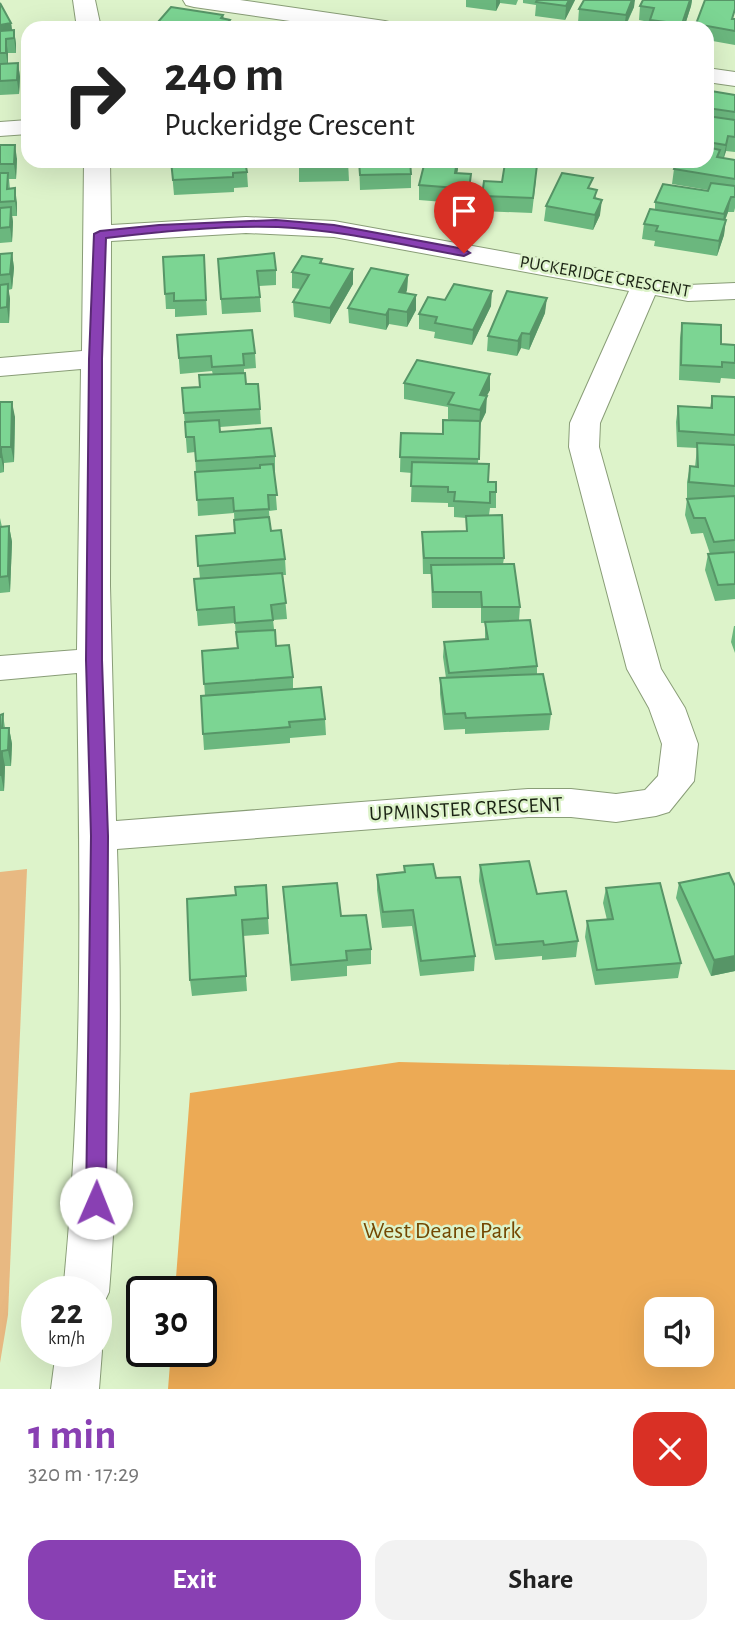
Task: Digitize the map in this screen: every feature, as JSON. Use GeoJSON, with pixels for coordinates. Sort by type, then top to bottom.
{"type":"FeatureCollection","features":[{"type":"Feature","properties":{"kind":"street"},"geometry":{"type":"LineString","coordinates":[[84,0],[88,21]]}},
{"type":"Feature","properties":{"kind":"street"},"geometry":{"type":"LineString","coordinates":[[194,0],[337,21]]}},
{"type":"Feature","properties":{"kind":"street"},"geometry":{"type":"LineString","coordinates":[[714,76],[735,79]]}},
{"type":"Feature","properties":{"kind":"street"},"geometry":{"type":"LineString","coordinates":[[0,129],[21,128]]}},
{"type":"Feature","properties":{"kind":"street"},"geometry":{"type":"LineString","coordinates":[[88,1276],[96,1203],[100,836],[94,660],[96,359],[100,234],[97,168]]}},
{"type":"Feature","properties":{"kind":"street","name":"PUCKERIDGE CRESCENT"},"geometry":{"type":"LineString","coordinates":[[100,234],[159,228],[276,223],[334,229],[688,293],[735,291]]}},
{"type":"Feature","properties":{"kind":"street","name":"UPMINSTER CRESCENT"},"geometry":{"type":"LineString","coordinates":[[100,836],[528,803],[571,803],[616,808],[656,802],[676,781],[680,744],[667,708],[644,669],[584,447],[585,422],[645,286]]}},
{"type":"Feature","properties":{"kind":"street"},"geometry":{"type":"LineString","coordinates":[[0,367],[96,359]]}},
{"type":"Feature","properties":{"kind":"street"},"geometry":{"type":"LineString","coordinates":[[0,668],[94,660]]}},
{"type":"Feature","properties":{"kind":"street"},"geometry":{"type":"LineString","coordinates":[[75,1389],[77,1367]]}},
{"type":"Feature","properties":{"kind":"shaded area"},"geometry":{"type":"Polygon","coordinates":[[[27,869],[8,1315],[0,1363],[0,872],[27,869]]]}},
{"type":"Feature","properties":{"kind":"green space","name":"West Deane Park"},"geometry":{"type":"Polygon","coordinates":[[[399,1062],[735,1070],[735,1389],[168,1389],[170,1367],[217,1367],[217,1276],[176,1276],[190,1093],[399,1062]]]}},
{"type":"Feature","properties":{"kind":"building"},"geometry":{"type":"Polygon","coordinates":[[[569,0],[566,6],[536,2],[569,0]]]}},
{"type":"Feature","properties":{"kind":"building"},"geometry":{"type":"Polygon","coordinates":[[[584,0],[632,0],[626,15],[579,9],[584,0]]]}},
{"type":"Feature","properties":{"kind":"building"},"geometry":{"type":"Polygon","coordinates":[[[643,0],[690,0],[683,21],[650,20],[654,8],[640,6],[643,0]]]}},
{"type":"Feature","properties":{"kind":"building"},"geometry":{"type":"Polygon","coordinates":[[[705,0],[735,0],[732,19],[735,19],[735,31],[714,27],[714,21],[697,21],[705,0]]]}},
{"type":"Feature","properties":{"kind":"building"},"geometry":{"type":"Polygon","coordinates":[[[0,3],[11,23],[0,25],[0,3]]]}},
{"type":"Feature","properties":{"kind":"building"},"geometry":{"type":"Polygon","coordinates":[[[171,7],[223,15],[221,18],[230,20],[229,21],[159,21],[171,7]]]}},
{"type":"Feature","properties":{"kind":"building"},"geometry":{"type":"Polygon","coordinates":[[[14,30],[14,38],[6,39],[6,53],[0,53],[0,31],[14,30]]]}},
{"type":"Feature","properties":{"kind":"building"},"geometry":{"type":"Polygon","coordinates":[[[18,63],[17,80],[0,81],[0,64],[18,63]]]}},
{"type":"Feature","properties":{"kind":"building"},"geometry":{"type":"Polygon","coordinates":[[[714,92],[735,95],[735,112],[714,109],[714,92]]]}},
{"type":"Feature","properties":{"kind":"building"},"geometry":{"type":"Polygon","coordinates":[[[714,117],[735,120],[735,137],[728,136],[726,145],[714,143],[714,117]]]}},
{"type":"Feature","properties":{"kind":"building"},"geometry":{"type":"Polygon","coordinates":[[[0,145],[15,145],[14,164],[0,164],[0,145]]]}},
{"type":"Feature","properties":{"kind":"building"},"geometry":{"type":"Polygon","coordinates":[[[714,149],[720,150],[717,157],[735,160],[735,179],[674,169],[714,168],[714,149]]]}},
{"type":"Feature","properties":{"kind":"building"},"geometry":{"type":"Polygon","coordinates":[[[172,168],[246,168],[247,172],[233,173],[233,177],[173,180],[172,168]]]}},
{"type":"Feature","properties":{"kind":"building"},"geometry":{"type":"Polygon","coordinates":[[[360,168],[411,168],[411,174],[360,175],[360,168]]]}},
{"type":"Feature","properties":{"kind":"building"},"geometry":{"type":"Polygon","coordinates":[[[423,168],[456,168],[455,173],[471,174],[469,189],[419,185],[423,168]]]}},
{"type":"Feature","properties":{"kind":"building"},"geometry":{"type":"Polygon","coordinates":[[[504,168],[537,168],[533,198],[482,196],[484,181],[502,182],[504,168]]]}},
{"type":"Feature","properties":{"kind":"building"},"geometry":{"type":"Polygon","coordinates":[[[0,173],[8,173],[7,189],[15,188],[15,201],[0,202],[0,173]]]}},
{"type":"Feature","properties":{"kind":"building"},"geometry":{"type":"Polygon","coordinates":[[[562,173],[593,178],[588,188],[597,190],[594,198],[602,200],[595,215],[546,206],[562,173]]]}},
{"type":"Feature","properties":{"kind":"building"},"geometry":{"type":"Polygon","coordinates":[[[711,183],[735,186],[735,197],[731,197],[724,214],[655,202],[663,184],[708,191],[711,183]]]}},
{"type":"Feature","properties":{"kind":"building"},"geometry":{"type":"Polygon","coordinates":[[[11,207],[10,227],[0,228],[0,208],[11,207]]]}},
{"type":"Feature","properties":{"kind":"building"},"geometry":{"type":"Polygon","coordinates":[[[650,209],[726,220],[719,241],[656,231],[658,226],[644,224],[650,209]]]}},
{"type":"Feature","properties":{"kind":"building"},"geometry":{"type":"Polygon","coordinates":[[[12,253],[10,274],[0,275],[0,254],[12,253]]]}},
{"type":"Feature","properties":{"kind":"building"},"geometry":{"type":"Polygon","coordinates":[[[274,253],[276,270],[257,271],[260,297],[221,299],[218,259],[274,253]]]}},
{"type":"Feature","properties":{"kind":"building"},"geometry":{"type":"Polygon","coordinates":[[[204,255],[206,300],[174,301],[174,293],[165,294],[163,257],[204,255]]]}},
{"type":"Feature","properties":{"kind":"building"},"geometry":{"type":"Polygon","coordinates":[[[302,256],[322,259],[320,263],[353,269],[330,308],[293,302],[309,275],[292,272],[302,256]]]}},
{"type":"Feature","properties":{"kind":"building"},"geometry":{"type":"Polygon","coordinates":[[[371,268],[408,275],[399,292],[416,295],[407,312],[389,309],[386,315],[348,308],[371,268]]]}},
{"type":"Feature","properties":{"kind":"building"},"geometry":{"type":"Polygon","coordinates":[[[8,284],[7,307],[0,308],[0,285],[8,284]]]}},
{"type":"Feature","properties":{"kind":"building"},"geometry":{"type":"Polygon","coordinates":[[[454,284],[492,291],[473,330],[435,323],[437,317],[419,314],[428,297],[445,300],[454,284]]]}},
{"type":"Feature","properties":{"kind":"building"},"geometry":{"type":"Polygon","coordinates":[[[507,291],[547,298],[530,334],[522,333],[518,341],[488,336],[507,291]]]}},
{"type":"Feature","properties":{"kind":"building"},"geometry":{"type":"Polygon","coordinates":[[[682,323],[721,325],[721,344],[735,345],[735,363],[722,362],[722,367],[681,365],[682,323]]]}},
{"type":"Feature","properties":{"kind":"building"},"geometry":{"type":"Polygon","coordinates":[[[252,330],[255,353],[243,354],[244,365],[212,367],[211,356],[179,358],[177,335],[252,330]]]}},
{"type":"Feature","properties":{"kind":"building"},"geometry":{"type":"Polygon","coordinates":[[[417,360],[490,374],[480,395],[487,396],[480,410],[448,404],[454,393],[404,383],[417,360]]]}},
{"type":"Feature","properties":{"kind":"building"},"geometry":{"type":"Polygon","coordinates":[[[245,373],[246,384],[258,384],[260,409],[184,413],[182,388],[200,387],[199,375],[245,373]]]}},
{"type":"Feature","properties":{"kind":"building"},"geometry":{"type":"Polygon","coordinates":[[[712,396],[735,397],[735,435],[679,431],[678,406],[712,408],[712,396]]]}},
{"type":"Feature","properties":{"kind":"building"},"geometry":{"type":"Polygon","coordinates":[[[0,402],[12,402],[11,447],[1,447],[1,457],[0,457],[0,402]]]}},
{"type":"Feature","properties":{"kind":"building"},"geometry":{"type":"Polygon","coordinates":[[[219,420],[220,432],[271,428],[275,456],[196,461],[194,437],[186,437],[185,422],[219,420]]]}},
{"type":"Feature","properties":{"kind":"building"},"geometry":{"type":"Polygon","coordinates":[[[443,420],[480,421],[479,459],[400,457],[401,433],[443,434],[443,420]]]}},
{"type":"Feature","properties":{"kind":"building"},"geometry":{"type":"Polygon","coordinates":[[[697,443],[735,445],[735,486],[689,482],[690,466],[698,467],[697,443]]]}},
{"type":"Feature","properties":{"kind":"building"},"geometry":{"type":"Polygon","coordinates":[[[412,462],[489,464],[488,482],[496,482],[496,492],[490,492],[490,503],[454,501],[455,492],[448,492],[448,487],[411,486],[412,462]]]}},
{"type":"Feature","properties":{"kind":"building"},"geometry":{"type":"Polygon","coordinates":[[[273,464],[277,495],[268,495],[269,509],[234,511],[233,498],[197,500],[195,472],[260,468],[260,465],[273,464]]]}},
{"type":"Feature","properties":{"kind":"building"},"geometry":{"type":"Polygon","coordinates":[[[735,496],[735,540],[714,542],[705,518],[694,518],[687,499],[735,496]]]}},
{"type":"Feature","properties":{"kind":"building"},"geometry":{"type":"Polygon","coordinates":[[[502,515],[504,558],[424,558],[422,532],[467,531],[466,516],[502,515]]]}},
{"type":"Feature","properties":{"kind":"building"},"geometry":{"type":"Polygon","coordinates":[[[269,517],[271,531],[281,530],[285,559],[198,566],[196,536],[235,533],[234,520],[269,517]]]}},
{"type":"Feature","properties":{"kind":"building"},"geometry":{"type":"Polygon","coordinates":[[[9,526],[8,576],[0,577],[0,527],[9,526]]]}},
{"type":"Feature","properties":{"kind":"building"},"geometry":{"type":"Polygon","coordinates":[[[735,552],[735,584],[718,585],[708,554],[735,552]]]}},
{"type":"Feature","properties":{"kind":"building"},"geometry":{"type":"Polygon","coordinates":[[[514,564],[520,607],[482,607],[481,592],[433,592],[431,565],[514,564]]]}},
{"type":"Feature","properties":{"kind":"building"},"geometry":{"type":"Polygon","coordinates":[[[282,573],[286,603],[271,605],[273,620],[235,623],[234,607],[197,610],[194,579],[282,573]]]}},
{"type":"Feature","properties":{"kind":"building"},"geometry":{"type":"Polygon","coordinates":[[[530,620],[537,666],[449,673],[444,642],[488,639],[485,622],[530,620]]]}},
{"type":"Feature","properties":{"kind":"building"},"geometry":{"type":"Polygon","coordinates":[[[275,630],[276,646],[289,645],[293,677],[204,684],[202,651],[238,648],[236,632],[275,630]]]}},
{"type":"Feature","properties":{"kind":"building"},"geometry":{"type":"Polygon","coordinates":[[[543,674],[551,714],[466,718],[465,713],[445,714],[440,678],[543,674]]]}},
{"type":"Feature","properties":{"kind":"building"},"geometry":{"type":"Polygon","coordinates":[[[321,687],[325,719],[289,722],[290,727],[203,734],[201,696],[321,687]]]}},
{"type":"Feature","properties":{"kind":"building"},"geometry":{"type":"Polygon","coordinates":[[[3,714],[2,728],[9,728],[8,750],[2,751],[0,775],[0,715],[3,714]]]}},
{"type":"Feature","properties":{"kind":"building"},"geometry":{"type":"Polygon","coordinates":[[[529,861],[537,894],[566,891],[578,941],[544,945],[543,941],[496,945],[480,865],[529,861]]]}},
{"type":"Feature","properties":{"kind":"building"},"geometry":{"type":"Polygon","coordinates":[[[433,864],[436,878],[460,877],[475,956],[421,961],[413,910],[383,912],[377,875],[405,872],[404,866],[433,864]]]}},
{"type":"Feature","properties":{"kind":"building"},"geometry":{"type":"Polygon","coordinates":[[[729,873],[735,886],[735,956],[714,960],[679,883],[729,873]]]}},
{"type":"Feature","properties":{"kind":"building"},"geometry":{"type":"Polygon","coordinates":[[[337,883],[341,916],[366,915],[371,949],[346,951],[347,960],[291,965],[283,887],[337,883]]]}},
{"type":"Feature","properties":{"kind":"building"},"geometry":{"type":"Polygon","coordinates":[[[660,883],[681,963],[597,970],[587,921],[613,919],[606,888],[660,883]]]}},
{"type":"Feature","properties":{"kind":"building"},"geometry":{"type":"Polygon","coordinates":[[[266,885],[268,918],[242,920],[246,976],[190,980],[187,899],[236,895],[235,887],[266,885]]]}},
{"type":"Feature","properties":{"kind":"route"},"geometry":{"type":"LineString","coordinates":[[96,1203],[100,836],[94,660],[96,359],[100,234],[159,228],[276,223],[334,229],[464,253]]}}]}
